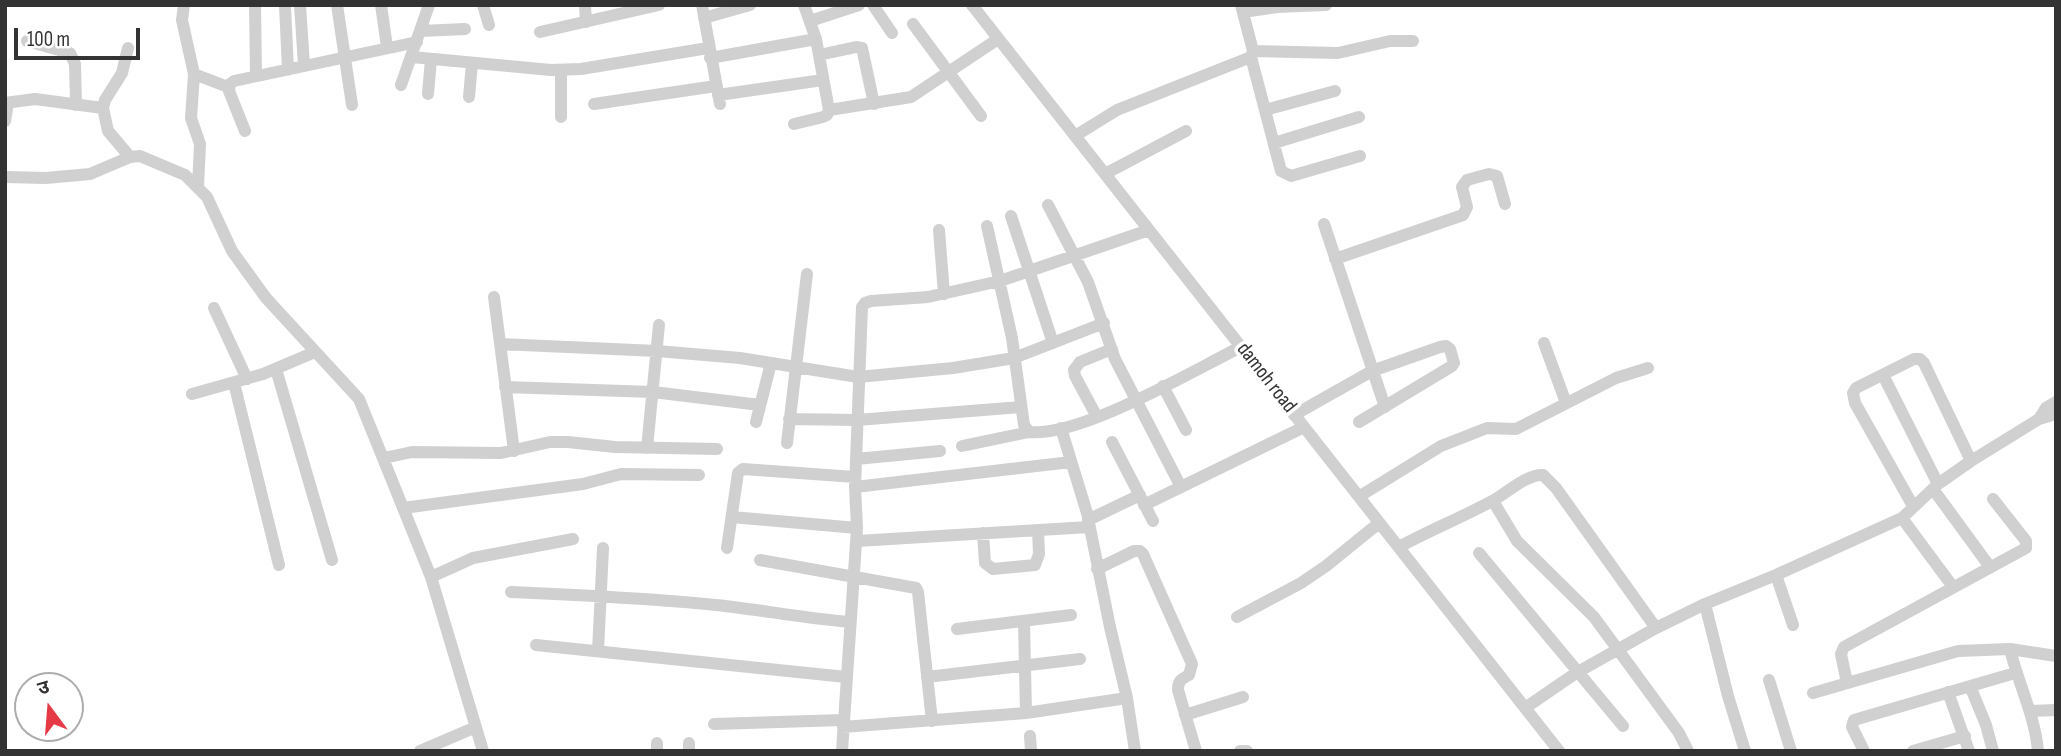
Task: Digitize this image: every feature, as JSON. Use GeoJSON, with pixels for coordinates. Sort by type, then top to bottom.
{"type":"FeatureCollection","features":[{"type":"Feature","properties":{"kind":"street"},"geometry":{"type":"LineString","coordinates":[[184,5],[182,20],[194,74],[191,118],[200,144],[198,187]]}},
{"type":"Feature","properties":{"kind":"street"},"geometry":{"type":"LineString","coordinates":[[255,5],[256,76]]}},
{"type":"Feature","properties":{"kind":"street"},"geometry":{"type":"LineString","coordinates":[[300,5],[304,65]]}},
{"type":"Feature","properties":{"kind":"street"},"geometry":{"type":"LineString","coordinates":[[337,5],[352,106]]}},
{"type":"Feature","properties":{"kind":"street"},"geometry":{"type":"LineString","coordinates":[[381,5],[387,47]]}},
{"type":"Feature","properties":{"kind":"street"},"geometry":{"type":"LineString","coordinates":[[401,85],[429,5]]}},
{"type":"Feature","properties":{"kind":"street"},"geometry":{"type":"LineString","coordinates":[[483,5],[489,25]]}},
{"type":"Feature","properties":{"kind":"street"},"geometry":{"type":"LineString","coordinates":[[585,5],[586,22]]}},
{"type":"Feature","properties":{"kind":"street"},"geometry":{"type":"LineString","coordinates":[[540,32],[659,5]]}},
{"type":"Feature","properties":{"kind":"street"},"geometry":{"type":"LineString","coordinates":[[718,95],[703,12],[750,5]]}},
{"type":"Feature","properties":{"kind":"street"},"geometry":{"type":"LineString","coordinates":[[794,124],[823,117],[829,110],[816,39],[804,5]]}},
{"type":"Feature","properties":{"kind":"street"},"geometry":{"type":"LineString","coordinates":[[810,21],[859,5]]}},
{"type":"Feature","properties":{"kind":"street"},"geometry":{"type":"LineString","coordinates":[[873,5],[892,33]]}},
{"type":"Feature","properties":{"kind":"street","name":"damoh road"},"geometry":{"type":"LineString","coordinates":[[972,5],[1360,496],[1375,526],[1399,547],[1559,751]]}},
{"type":"Feature","properties":{"kind":"street"},"geometry":{"type":"LineString","coordinates":[[1326,5],[1242,9],[1281,171],[1286,176],[1291,176],[1360,156]]}},
{"type":"Feature","properties":{"kind":"street"},"geometry":{"type":"LineString","coordinates":[[285,6],[288,69]]}},
{"type":"Feature","properties":{"kind":"street"},"geometry":{"type":"LineString","coordinates":[[913,24],[981,116]]}},
{"type":"Feature","properties":{"kind":"street"},"geometry":{"type":"LineString","coordinates":[[229,87],[234,81],[387,47],[419,36],[465,29]]}},
{"type":"Feature","properties":{"kind":"street"},"geometry":{"type":"LineString","coordinates":[[412,57],[561,70],[816,39]]}},
{"type":"Feature","properties":{"kind":"street"},"geometry":{"type":"LineString","coordinates":[[829,110],[911,97],[998,39]]}},
{"type":"Feature","properties":{"kind":"street"},"geometry":{"type":"LineString","coordinates":[[27,41],[70,53],[75,64],[76,105]]}},
{"type":"Feature","properties":{"kind":"street"},"geometry":{"type":"LineString","coordinates":[[1075,136],[1117,110],[1252,54],[1338,53],[1390,41],[1413,41]]}},
{"type":"Feature","properties":{"kind":"street"},"geometry":{"type":"LineString","coordinates":[[128,48],[122,73],[103,108],[108,131],[130,157]]}},
{"type":"Feature","properties":{"kind":"street"},"geometry":{"type":"LineString","coordinates":[[819,55],[862,48],[874,104]]}},
{"type":"Feature","properties":{"kind":"street"},"geometry":{"type":"LineString","coordinates":[[428,93],[431,59]]}},
{"type":"Feature","properties":{"kind":"street"},"geometry":{"type":"LineString","coordinates":[[469,97],[472,62]]}},
{"type":"Feature","properties":{"kind":"street"},"geometry":{"type":"LineString","coordinates":[[561,70],[561,117]]}},
{"type":"Feature","properties":{"kind":"street"},"geometry":{"type":"LineString","coordinates":[[194,74],[229,87],[245,131]]}},
{"type":"Feature","properties":{"kind":"street"},"geometry":{"type":"LineString","coordinates":[[594,104],[718,95],[823,80]]}},
{"type":"Feature","properties":{"kind":"street"},"geometry":{"type":"LineString","coordinates":[[1265,110],[1335,91]]}},
{"type":"Feature","properties":{"kind":"street"},"geometry":{"type":"LineString","coordinates":[[5,121],[6,103],[35,99],[103,108]]}},
{"type":"Feature","properties":{"kind":"street"},"geometry":{"type":"LineString","coordinates":[[1274,143],[1359,117]]}},
{"type":"Feature","properties":{"kind":"street"},"geometry":{"type":"LineString","coordinates":[[1105,174],[1186,131]]}},
{"type":"Feature","properties":{"kind":"street"},"geometry":{"type":"LineString","coordinates":[[5,177],[46,178],[90,174],[130,157],[140,156],[184,175],[207,197],[232,251],[266,299],[359,400],[431,577],[483,751]]}},
{"type":"Feature","properties":{"kind":"street"},"geometry":{"type":"LineString","coordinates":[[1335,258],[1462,215],[1467,207],[1462,187],[1467,180],[1489,174],[1497,176],[1505,204]]}},
{"type":"Feature","properties":{"kind":"street"},"geometry":{"type":"LineString","coordinates":[[1048,205],[1088,282],[1112,349],[1135,400],[1181,486]]}},
{"type":"Feature","properties":{"kind":"street"},"geometry":{"type":"LineString","coordinates":[[1011,216],[1053,343]]}},
{"type":"Feature","properties":{"kind":"street"},"geometry":{"type":"LineString","coordinates":[[1324,224],[1385,407]]}},
{"type":"Feature","properties":{"kind":"street"},"geometry":{"type":"LineString","coordinates":[[987,226],[1000,281],[1021,407],[1026,430],[1029,432]]}},
{"type":"Feature","properties":{"kind":"street"},"geometry":{"type":"LineString","coordinates":[[940,230],[944,294]]}},
{"type":"Feature","properties":{"kind":"street"},"geometry":{"type":"LineString","coordinates":[[842,751],[857,534],[855,482],[862,307],[865,303],[944,294],[1000,281],[1149,230]]}},
{"type":"Feature","properties":{"kind":"street"},"geometry":{"type":"LineString","coordinates":[[787,443],[807,274]]}},
{"type":"Feature","properties":{"kind":"street"},"geometry":{"type":"LineString","coordinates":[[494,297],[513,451]]}},
{"type":"Feature","properties":{"kind":"street"},"geometry":{"type":"LineString","coordinates":[[214,308],[241,381],[279,565]]}},
{"type":"Feature","properties":{"kind":"street"},"geometry":{"type":"LineString","coordinates":[[500,344],[657,351],[771,363],[858,377],[953,369],[1014,358],[1104,323]]}},
{"type":"Feature","properties":{"kind":"street"},"geometry":{"type":"LineString","coordinates":[[647,448],[659,325]]}},
{"type":"Feature","properties":{"kind":"street"},"geometry":{"type":"LineString","coordinates":[[1544,343],[1566,404]]}},
{"type":"Feature","properties":{"kind":"street"},"geometry":{"type":"LineString","coordinates":[[1294,415],[1372,371],[1440,347],[1446,346],[1450,349],[1454,363],[1447,370],[1359,422]]}},
{"type":"Feature","properties":{"kind":"street"},"geometry":{"type":"LineString","coordinates":[[962,446],[1061,428],[1097,417],[1241,347]]}},
{"type":"Feature","properties":{"kind":"street"},"geometry":{"type":"LineString","coordinates":[[1097,417],[1074,370],[1080,362],[1112,349]]}},
{"type":"Feature","properties":{"kind":"street"},"geometry":{"type":"LineString","coordinates":[[192,394],[241,381],[316,352]]}},
{"type":"Feature","properties":{"kind":"street"},"geometry":{"type":"LineString","coordinates":[[1913,506],[1853,398],[1856,388],[1914,359],[1920,359],[1971,461]]}},
{"type":"Feature","properties":{"kind":"street"},"geometry":{"type":"LineString","coordinates":[[756,422],[771,363]]}},
{"type":"Feature","properties":{"kind":"street"},"geometry":{"type":"LineString","coordinates":[[1360,496],[1441,446],[1487,428],[1516,429],[1616,378],[1648,368]]}},
{"type":"Feature","properties":{"kind":"street"},"geometry":{"type":"LineString","coordinates":[[276,369],[332,561]]}},
{"type":"Feature","properties":{"kind":"street"},"geometry":{"type":"LineString","coordinates":[[1883,375],[1935,486],[1990,567]]}},
{"type":"Feature","properties":{"kind":"street"},"geometry":{"type":"LineString","coordinates":[[1163,386],[1186,430]]}},
{"type":"Feature","properties":{"kind":"street"},"geometry":{"type":"LineString","coordinates":[[505,387],[653,392],[760,405]]}},
{"type":"Feature","properties":{"kind":"street"},"geometry":{"type":"LineString","coordinates":[[2039,419],[2046,408],[2056,402]]}},
{"type":"Feature","properties":{"kind":"street"},"geometry":{"type":"LineString","coordinates":[[789,419],[857,420],[1021,407]]}},
{"type":"Feature","properties":{"kind":"street"},"geometry":{"type":"LineString","coordinates":[[1525,708],[1576,673],[1656,628],[1902,518],[1935,486],[1971,461],[2039,419],[2056,414]]}},
{"type":"Feature","properties":{"kind":"street"},"geometry":{"type":"LineString","coordinates":[[732,517],[857,534],[983,533],[1089,524],[1181,486],[1304,427]]}},
{"type":"Feature","properties":{"kind":"street"},"geometry":{"type":"LineString","coordinates":[[1061,428],[1089,524],[1127,698],[1135,751]]}},
{"type":"Feature","properties":{"kind":"street"},"geometry":{"type":"LineString","coordinates":[[384,457],[412,452],[463,454],[513,451],[550,442],[717,449]]}},
{"type":"Feature","properties":{"kind":"street"},"geometry":{"type":"LineString","coordinates":[[1112,442],[1153,521]]}},
{"type":"Feature","properties":{"kind":"street"},"geometry":{"type":"LineString","coordinates":[[856,459],[940,452]]}},
{"type":"Feature","properties":{"kind":"street"},"geometry":{"type":"LineString","coordinates":[[727,548],[738,473],[743,469],[855,482],[1072,462]]}},
{"type":"Feature","properties":{"kind":"street"},"geometry":{"type":"LineString","coordinates":[[403,508],[583,484],[621,474],[699,475]]}},
{"type":"Feature","properties":{"kind":"street"},"geometry":{"type":"LineString","coordinates":[[1399,547],[1438,525],[1493,501],[1538,475],[1548,478],[1656,628]]}},
{"type":"Feature","properties":{"kind":"street"},"geometry":{"type":"LineString","coordinates":[[1847,683],[1841,654],[1844,647],[2023,550],[2027,545],[1993,499]]}},
{"type":"Feature","properties":{"kind":"street"},"geometry":{"type":"LineString","coordinates":[[1493,501],[1517,541],[1594,617],[1679,733],[1688,751]]}},
{"type":"Feature","properties":{"kind":"street"},"geometry":{"type":"LineString","coordinates":[[1902,518],[1953,587]]}},
{"type":"Feature","properties":{"kind":"street"},"geometry":{"type":"LineString","coordinates":[[1237,617],[1301,583],[1359,541],[1375,526]]}},
{"type":"Feature","properties":{"kind":"street"},"geometry":{"type":"LineString","coordinates":[[983,533],[985,563],[993,569],[1035,565],[1039,554],[1038,530]]}},
{"type":"Feature","properties":{"kind":"street"},"geometry":{"type":"LineString","coordinates":[[431,577],[473,558],[573,539]]}},
{"type":"Feature","properties":{"kind":"street"},"geometry":{"type":"LineString","coordinates":[[598,651],[603,548]]}},
{"type":"Feature","properties":{"kind":"street"},"geometry":{"type":"LineString","coordinates":[[1097,569],[1134,551],[1143,554],[1192,664],[1189,675],[1181,678],[1178,683],[1196,751]]}},
{"type":"Feature","properties":{"kind":"street"},"geometry":{"type":"LineString","coordinates":[[1479,553],[1576,673],[1623,726]]}},
{"type":"Feature","properties":{"kind":"street"},"geometry":{"type":"LineString","coordinates":[[760,560],[916,588],[932,721]]}},
{"type":"Feature","properties":{"kind":"street"},"geometry":{"type":"LineString","coordinates":[[1776,575],[1793,625]]}},
{"type":"Feature","properties":{"kind":"street"},"geometry":{"type":"LineString","coordinates":[[511,592],[719,606],[850,622]]}},
{"type":"Feature","properties":{"kind":"street"},"geometry":{"type":"LineString","coordinates":[[1705,604],[1745,751]]}},
{"type":"Feature","properties":{"kind":"street"},"geometry":{"type":"LineString","coordinates":[[957,629],[1071,615]]}},
{"type":"Feature","properties":{"kind":"street"},"geometry":{"type":"LineString","coordinates":[[1024,621],[1026,713]]}},
{"type":"Feature","properties":{"kind":"street"},"geometry":{"type":"LineString","coordinates":[[536,645],[846,677]]}},
{"type":"Feature","properties":{"kind":"street"},"geometry":{"type":"LineString","coordinates":[[2010,649],[2015,673],[2029,710],[2038,751]]}},
{"type":"Feature","properties":{"kind":"street"},"geometry":{"type":"LineString","coordinates":[[1813,693],[1958,651],[2010,649],[2056,656]]}},
{"type":"Feature","properties":{"kind":"street"},"geometry":{"type":"LineString","coordinates":[[927,677],[1080,659]]}},
{"type":"Feature","properties":{"kind":"street"},"geometry":{"type":"LineString","coordinates":[[1864,751],[1852,727],[1854,720],[2015,673]]}},
{"type":"Feature","properties":{"kind":"street"},"geometry":{"type":"LineString","coordinates":[[1769,680],[1791,751]]}},
{"type":"Feature","properties":{"kind":"street"},"geometry":{"type":"LineString","coordinates":[[1970,686],[1993,751]]}},
{"type":"Feature","properties":{"kind":"street"},"geometry":{"type":"LineString","coordinates":[[1948,692],[1969,751]]}},
{"type":"Feature","properties":{"kind":"street"},"geometry":{"type":"LineString","coordinates":[[1185,715],[1243,697]]}},
{"type":"Feature","properties":{"kind":"street"},"geometry":{"type":"LineString","coordinates":[[714,724],[932,721],[1026,713],[1127,698]]}},
{"type":"Feature","properties":{"kind":"street"},"geometry":{"type":"LineString","coordinates":[[2029,710],[2056,710]]}},
{"type":"Feature","properties":{"kind":"street"},"geometry":{"type":"LineString","coordinates":[[420,751],[476,727]]}},
{"type":"Feature","properties":{"kind":"street"},"geometry":{"type":"LineString","coordinates":[[1030,736],[1031,751]]}},
{"type":"Feature","properties":{"kind":"street"},"geometry":{"type":"LineString","coordinates":[[1913,751],[1965,736]]}},
{"type":"Feature","properties":{"kind":"street"},"geometry":{"type":"LineString","coordinates":[[1240,751],[1247,751]]}}]}
